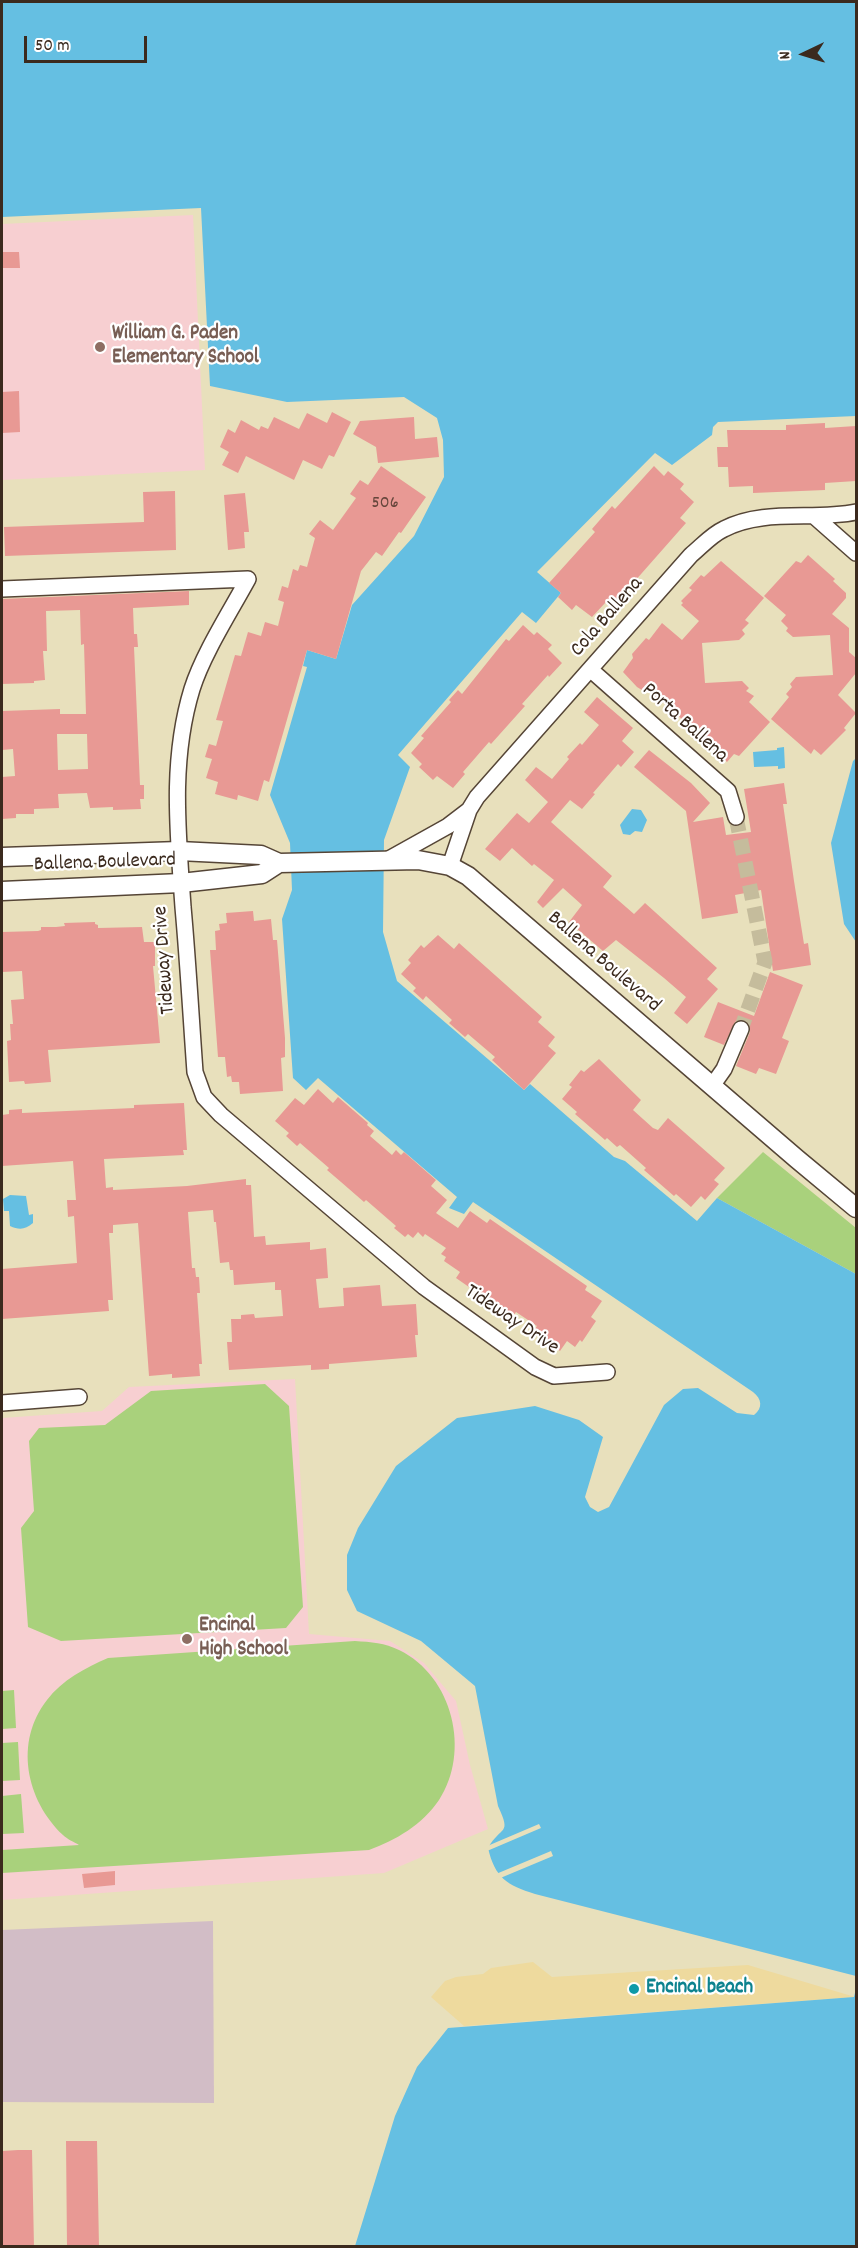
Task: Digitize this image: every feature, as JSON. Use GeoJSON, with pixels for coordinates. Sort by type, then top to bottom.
{"type":"FeatureCollection","features":[{"type":"Feature","properties":{"kind":"street","name":"Cola Ballena"},"geometry":{"type":"LineString","coordinates":[[450,866],[469,810],[477,797],[691,555],[711,537],[725,528],[761,518],[856,512]]}},
{"type":"Feature","properties":{"kind":"street"},"geometry":{"type":"LineString","coordinates":[[814,516],[856,553]]}},
{"type":"Feature","properties":{"kind":"street","name":"Tideway Drive"},"geometry":{"type":"LineString","coordinates":[[2,589],[248,579],[217,635],[193,688],[179,743],[176,792],[181,883],[195,1072],[204,1097],[222,1115],[424,1287],[535,1366],[554,1376],[607,1372]]}},
{"type":"Feature","properties":{"kind":"street","name":"Porta Ballena"},"geometry":{"type":"LineString","coordinates":[[591,670],[728,791],[736,817]]}},
{"type":"Feature","properties":{"kind":"street","name":"Cola Ballena"},"geometry":{"type":"LineString","coordinates":[[387,860],[448,826],[469,810]]}},
{"type":"Feature","properties":{"kind":"street","name":"Ballena Boulevard"},"geometry":{"type":"LineString","coordinates":[[2,857],[179,851],[261,855],[279,863],[418,860],[450,866],[468,876],[856,1208]]}},
{"type":"Feature","properties":{"kind":"street","name":"Ballena Boulevard"},"geometry":{"type":"LineString","coordinates":[[2,891],[181,883],[262,874],[279,863]]}},
{"type":"Feature","properties":{"kind":"street"},"geometry":{"type":"LineString","coordinates":[[712,1086],[724,1069],[741,1029]]}},
{"type":"Feature","properties":{"kind":"street"},"geometry":{"type":"LineString","coordinates":[[2,1403],[79,1397]]}},
{"type":"Feature","properties":{"kind":"shaded area","name":"William G. Paden Elementary School"},"geometry":{"type":"Polygon","coordinates":[[[193,215],[205,470],[2,480],[2,224],[193,215]]]}},
{"type":"Feature","properties":{"kind":"shaded area","name":"Encinal High School"},"geometry":{"type":"Polygon","coordinates":[[[295,1379],[309,1634],[390,1641],[424,1663],[456,1701],[470,1765],[488,1829],[384,1873],[2,1900],[2,1418],[102,1411],[129,1387],[295,1379]]]}},
{"type":"Feature","properties":{"kind":"shaded area"},"geometry":{"type":"Polygon","coordinates":[[[213,1921],[214,2103],[2,2102],[2,1930],[213,1921]]]}},
{"type":"Feature","properties":{"kind":"green space"},"geometry":{"type":"Polygon","coordinates":[[[763,1152],[856,1228],[856,1274],[717,1198],[763,1152]]]}},
{"type":"Feature","properties":{"kind":"green space"},"geometry":{"type":"Polygon","coordinates":[[[265,1384],[289,1406],[303,1607],[286,1628],[61,1641],[28,1627],[21,1528],[34,1511],[29,1441],[39,1428],[105,1425],[151,1391],[265,1384]]]}},
{"type":"Feature","properties":{"kind":"green space"},"geometry":{"type":"Polygon","coordinates":[[[355,1641],[388,1646],[418,1662],[433,1678],[444,1696],[451,1717],[455,1738],[454,1760],[449,1781],[432,1809],[408,1831],[369,1850],[2,1873],[2,1850],[79,1845],[63,1835],[40,1805],[33,1788],[28,1752],[30,1734],[37,1716],[53,1693],[74,1675],[108,1658],[355,1641]]]}},
{"type":"Feature","properties":{"kind":"green space"},"geometry":{"type":"Polygon","coordinates":[[[14,1690],[16,1728],[2,1729],[2,1691],[14,1690]]]}},
{"type":"Feature","properties":{"kind":"green space"},"geometry":{"type":"Polygon","coordinates":[[[18,1742],[20,1780],[2,1781],[2,1743],[18,1742]]]}},
{"type":"Feature","properties":{"kind":"green space"},"geometry":{"type":"Polygon","coordinates":[[[21,1794],[24,1833],[2,1834],[2,1796],[21,1794]]]}},
{"type":"Feature","properties":{"kind":"sand","name":"Encinal beach"},"geometry":{"type":"Polygon","coordinates":[[[533,1962],[552,1977],[748,1965],[855,1997],[464,2026],[431,1997],[445,1981],[456,1977],[483,1974],[491,1968],[533,1962]]]}},
{"type":"Feature","properties":{"kind":"water"},"geometry":{"type":"Polygon","coordinates":[[[2,2],[856,2],[856,416],[718,422],[713,427],[712,435],[672,465],[655,453],[537,572],[561,593],[536,623],[522,612],[398,755],[410,767],[384,840],[383,932],[397,981],[524,1090],[530,1084],[614,1157],[625,1161],[697,1221],[717,1198],[856,1274],[856,1976],[535,1894],[504,1879],[494,1867],[488,1848],[503,1830],[504,1822],[498,1806],[475,1686],[421,1641],[357,1611],[347,1590],[347,1555],[358,1528],[396,1466],[457,1418],[535,1406],[579,1420],[603,1437],[585,1497],[590,1507],[598,1512],[609,1507],[664,1405],[683,1389],[698,1388],[737,1413],[754,1415],[759,1409],[760,1401],[753,1392],[473,1202],[464,1214],[449,1208],[457,1197],[318,1078],[306,1090],[293,1078],[282,919],[292,890],[290,843],[270,795],[307,667],[303,666],[307,650],[336,659],[352,605],[414,536],[444,477],[443,440],[437,418],[404,397],[287,402],[210,386],[201,208],[2,217],[2,2]]]}},
{"type":"Feature","properties":{"kind":"water"},"geometry":{"type":"Polygon","coordinates":[[[784,747],[785,768],[754,767],[753,752],[777,750],[777,748],[784,747]]]}},
{"type":"Feature","properties":{"kind":"water"},"geometry":{"type":"Polygon","coordinates":[[[856,758],[856,942],[844,924],[831,843],[853,761],[856,758]]]}},
{"type":"Feature","properties":{"kind":"water"},"geometry":{"type":"Polygon","coordinates":[[[632,809],[641,810],[647,820],[642,832],[623,834],[620,825],[632,809]]]}},
{"type":"Feature","properties":{"kind":"water"},"geometry":{"type":"Polygon","coordinates":[[[10,1195],[26,1196],[29,1215],[33,1214],[33,1223],[25,1228],[10,1226],[9,1211],[4,1211],[3,1199],[10,1195]]]}},
{"type":"Feature","properties":{"kind":"water"},"geometry":{"type":"Polygon","coordinates":[[[856,1988],[856,2246],[355,2246],[395,2116],[417,2067],[448,2028],[854,1997],[856,1988]]]}},
{"type":"Feature","properties":{"kind":"pier"},"geometry":{"type":"Polygon","coordinates":[[[539,1824],[541,1828],[487,1851],[485,1847],[539,1824]]]}},
{"type":"Feature","properties":{"kind":"pier"},"geometry":{"type":"Polygon","coordinates":[[[551,1851],[553,1856],[498,1879],[496,1874],[551,1851]]]}},
{"type":"Feature","properties":{"kind":"building"},"geometry":{"type":"Polygon","coordinates":[[[2,252],[19,252],[20,268],[2,268],[2,252]]]}},
{"type":"Feature","properties":{"kind":"building"},"geometry":{"type":"Polygon","coordinates":[[[19,391],[20,432],[2,433],[2,392],[19,391]]]}},
{"type":"Feature","properties":{"kind":"building"},"geometry":{"type":"Polygon","coordinates":[[[332,412],[351,422],[334,457],[329,455],[322,469],[303,460],[294,480],[246,456],[238,473],[222,465],[229,452],[220,447],[228,429],[235,433],[241,420],[259,430],[261,426],[268,429],[274,417],[299,429],[307,413],[327,423],[332,412]]]}},
{"type":"Feature","properties":{"kind":"building"},"geometry":{"type":"Polygon","coordinates":[[[414,417],[415,439],[437,437],[439,457],[378,463],[376,447],[353,434],[360,421],[414,417]]]}},
{"type":"Feature","properties":{"kind":"building"},"geometry":{"type":"Polygon","coordinates":[[[825,423],[825,428],[856,426],[856,481],[825,483],[825,490],[753,493],[753,486],[729,487],[728,467],[718,467],[717,447],[728,447],[727,430],[786,430],[786,425],[825,423]]]}},
{"type":"Feature","properties":{"kind":"building"},"geometry":{"type":"Polygon","coordinates":[[[381,466],[426,497],[382,556],[376,552],[361,571],[336,659],[307,650],[269,782],[264,780],[258,801],[238,795],[237,800],[215,794],[218,782],[206,778],[212,759],[205,757],[209,744],[216,746],[223,721],[216,720],[235,655],[241,656],[248,632],[261,636],[265,622],[278,626],[284,602],[278,600],[282,586],[288,588],[293,569],[298,571],[300,565],[307,567],[315,538],[309,534],[320,520],[333,530],[356,498],[350,494],[360,480],[368,485],[381,466]]]}},
{"type":"Feature","properties":{"kind":"building"},"geometry":{"type":"Polygon","coordinates":[[[654,466],[664,476],[668,471],[684,484],[680,489],[694,502],[680,518],[686,523],[612,607],[606,602],[592,617],[576,605],[572,610],[558,597],[561,593],[549,583],[595,532],[592,529],[612,506],[615,509],[654,466]]]}},
{"type":"Feature","properties":{"kind":"building"},"geometry":{"type":"Polygon","coordinates":[[[175,491],[176,550],[5,556],[4,527],[144,522],[143,492],[175,491]]]}},
{"type":"Feature","properties":{"kind":"building"},"geometry":{"type":"Polygon","coordinates":[[[245,493],[249,532],[244,532],[245,548],[228,550],[224,495],[245,493]]]}},
{"type":"Feature","properties":{"kind":"building"},"geometry":{"type":"Polygon","coordinates":[[[808,555],[835,579],[833,581],[846,593],[846,598],[832,614],[849,628],[849,652],[856,658],[856,673],[838,695],[856,713],[844,728],[846,730],[821,755],[814,749],[811,754],[771,719],[789,697],[786,694],[796,677],[833,675],[830,635],[793,637],[786,631],[788,628],[781,621],[786,615],[764,596],[796,561],[801,563],[808,555]]]}},
{"type":"Feature","properties":{"kind":"building"},"geometry":{"type":"Polygon","coordinates":[[[721,561],[764,598],[745,620],[749,623],[742,630],[745,634],[739,640],[702,643],[705,683],[742,681],[749,688],[746,691],[754,696],[749,702],[770,722],[739,756],[734,754],[727,762],[669,707],[647,690],[645,692],[637,687],[623,672],[633,658],[632,654],[646,638],[649,640],[662,623],[682,640],[699,621],[681,605],[683,603],[681,601],[692,590],[689,588],[701,575],[704,577],[721,561]]]}},
{"type":"Feature","properties":{"kind":"building"},"geometry":{"type":"Polygon","coordinates":[[[189,591],[189,605],[133,608],[134,634],[137,634],[138,647],[134,647],[140,785],[144,785],[144,799],[140,799],[141,809],[90,808],[87,793],[58,794],[59,808],[34,809],[34,814],[16,814],[16,818],[2,819],[2,777],[15,776],[13,749],[2,750],[2,711],[60,709],[60,714],[86,714],[84,644],[81,645],[80,610],[46,611],[47,651],[43,651],[45,680],[34,681],[34,683],[2,684],[2,599],[189,591]],[[57,734],[58,770],[88,769],[87,734],[57,734]]]}},
{"type":"Feature","properties":{"kind":"building"},"geometry":{"type":"Polygon","coordinates":[[[523,625],[534,635],[537,632],[552,645],[548,649],[562,663],[522,704],[525,706],[491,744],[489,742],[463,772],[465,774],[453,788],[437,776],[433,780],[419,767],[422,764],[411,753],[424,738],[421,736],[451,702],[449,700],[458,690],[462,694],[506,639],[509,641],[523,625]]]}},
{"type":"Feature","properties":{"kind":"building"},"geometry":{"type":"Polygon","coordinates":[[[597,697],[633,728],[622,741],[634,752],[621,767],[618,764],[582,809],[570,800],[551,822],[612,876],[603,887],[634,914],[645,903],[717,968],[707,979],[718,989],[687,1024],[674,1013],[686,997],[616,940],[603,951],[569,922],[582,905],[563,888],[543,908],[537,902],[554,880],[534,864],[532,866],[512,848],[500,861],[485,849],[517,813],[529,823],[548,802],[525,780],[536,767],[552,779],[569,759],[567,757],[580,743],[582,745],[599,725],[584,712],[597,697]]]}},
{"type":"Feature","properties":{"kind":"building"},"geometry":{"type":"Polygon","coordinates":[[[649,750],[691,783],[710,803],[693,822],[723,817],[726,835],[751,832],[744,789],[784,783],[787,804],[783,804],[794,881],[804,944],[808,943],[811,965],[773,971],[761,890],[735,895],[738,913],[702,919],[686,811],[634,767],[649,750]]]}},
{"type":"Feature","properties":{"kind":"building"},"geometry":{"type":"Polygon","coordinates":[[[253,911],[254,921],[271,919],[273,940],[277,940],[285,1038],[285,1057],[281,1058],[283,1091],[240,1094],[239,1082],[232,1082],[231,1076],[227,1077],[225,1057],[218,1057],[210,950],[216,950],[215,931],[220,930],[219,924],[227,923],[226,913],[253,911]]]}},
{"type":"Feature","properties":{"kind":"building"},"geometry":{"type":"Polygon","coordinates":[[[95,922],[98,928],[142,927],[144,942],[155,942],[155,966],[153,966],[160,1043],[48,1050],[51,1082],[25,1084],[24,1081],[9,1082],[7,1041],[11,1040],[10,1024],[13,1024],[11,1000],[24,999],[22,971],[2,972],[2,932],[38,931],[41,927],[65,926],[64,923],[95,922]]]}},
{"type":"Feature","properties":{"kind":"building"},"geometry":{"type":"Polygon","coordinates":[[[438,935],[454,949],[459,943],[542,1017],[538,1022],[555,1037],[548,1046],[556,1053],[524,1090],[492,1060],[495,1057],[468,1034],[465,1037],[449,1023],[452,1020],[426,996],[423,1000],[413,991],[416,988],[401,974],[411,963],[408,960],[421,945],[424,948],[438,935]]]}},
{"type":"Feature","properties":{"kind":"building"},"geometry":{"type":"Polygon","coordinates":[[[770,972],[803,985],[782,1038],[789,1041],[776,1074],[759,1068],[756,1074],[736,1066],[750,1032],[749,1024],[745,1020],[740,1019],[735,1022],[724,1045],[704,1037],[718,1002],[754,1016],[770,972]]]}},
{"type":"Feature","properties":{"kind":"building"},"geometry":{"type":"Polygon","coordinates":[[[599,1059],[641,1100],[633,1110],[653,1128],[658,1130],[668,1118],[725,1168],[714,1180],[719,1184],[705,1200],[701,1196],[691,1207],[676,1194],[674,1196],[620,1145],[617,1147],[607,1138],[605,1140],[575,1114],[577,1112],[562,1099],[572,1087],[569,1085],[581,1070],[584,1072],[599,1059]]]}},
{"type":"Feature","properties":{"kind":"building"},"geometry":{"type":"Polygon","coordinates":[[[318,1089],[333,1103],[338,1097],[368,1123],[367,1125],[374,1131],[370,1136],[392,1155],[396,1150],[401,1155],[404,1152],[436,1180],[431,1186],[447,1200],[436,1213],[458,1228],[470,1211],[487,1223],[490,1219],[587,1286],[585,1290],[602,1301],[591,1317],[596,1321],[582,1342],[580,1340],[575,1347],[567,1341],[560,1351],[533,1331],[537,1326],[516,1312],[512,1317],[456,1278],[460,1272],[444,1261],[446,1257],[441,1254],[446,1248],[425,1234],[423,1237],[418,1232],[413,1238],[408,1234],[405,1237],[394,1228],[396,1226],[366,1200],[364,1202],[300,1143],[297,1146],[286,1136],[289,1133],[275,1121],[295,1098],[304,1105],[318,1089]]]}},
{"type":"Feature","properties":{"kind":"building"},"geometry":{"type":"Polygon","coordinates":[[[184,1103],[187,1150],[183,1150],[184,1155],[104,1159],[106,1188],[113,1187],[113,1190],[187,1186],[246,1179],[246,1185],[251,1185],[254,1237],[265,1236],[266,1245],[310,1242],[310,1250],[326,1248],[328,1278],[316,1279],[319,1308],[344,1306],[343,1288],[380,1285],[382,1306],[416,1304],[417,1357],[329,1364],[329,1369],[311,1370],[311,1365],[229,1370],[227,1342],[232,1342],[231,1319],[241,1319],[241,1315],[254,1314],[255,1318],[283,1316],[281,1290],[275,1290],[275,1282],[234,1285],[233,1270],[230,1270],[229,1262],[220,1263],[213,1210],[188,1212],[192,1268],[195,1268],[196,1277],[199,1277],[200,1293],[197,1293],[202,1364],[199,1364],[200,1376],[172,1378],[172,1374],[149,1376],[138,1223],[113,1225],[113,1233],[109,1233],[113,1300],[108,1300],[109,1311],[2,1319],[2,1269],[77,1263],[74,1216],[68,1217],[67,1200],[76,1200],[73,1161],[2,1166],[2,1115],[9,1114],[9,1110],[22,1109],[22,1113],[134,1108],[134,1105],[184,1103]]]}},
{"type":"Feature","properties":{"kind":"building"},"geometry":{"type":"Polygon","coordinates":[[[115,1871],[115,1885],[84,1888],[82,1874],[115,1871]]]}},
{"type":"Feature","properties":{"kind":"building"},"geometry":{"type":"Polygon","coordinates":[[[66,2141],[97,2141],[99,2247],[67,2247],[66,2141]]]}},
{"type":"Feature","properties":{"kind":"building"},"geometry":{"type":"Polygon","coordinates":[[[32,2150],[34,2247],[2,2247],[2,2151],[32,2150]]]}},
{"type":"Feature","properties":{"kind":"tunnel"},"geometry":{"type":"LineString","coordinates":[[736,817],[765,962],[741,1029]]}},
{"type":"Feature","properties":{"kind":"place","name":"William G. Paden Elementary School"},"geometry":{"type":"Point","coordinates":[100,347]}},
{"type":"Feature","properties":{"kind":"place","name":"Encinal High School"},"geometry":{"type":"Point","coordinates":[187,1639]}},
{"type":"Feature","properties":{"kind":"place","name":"Encinal beach"},"geometry":{"type":"Point","coordinates":[634,1989]}}]}
